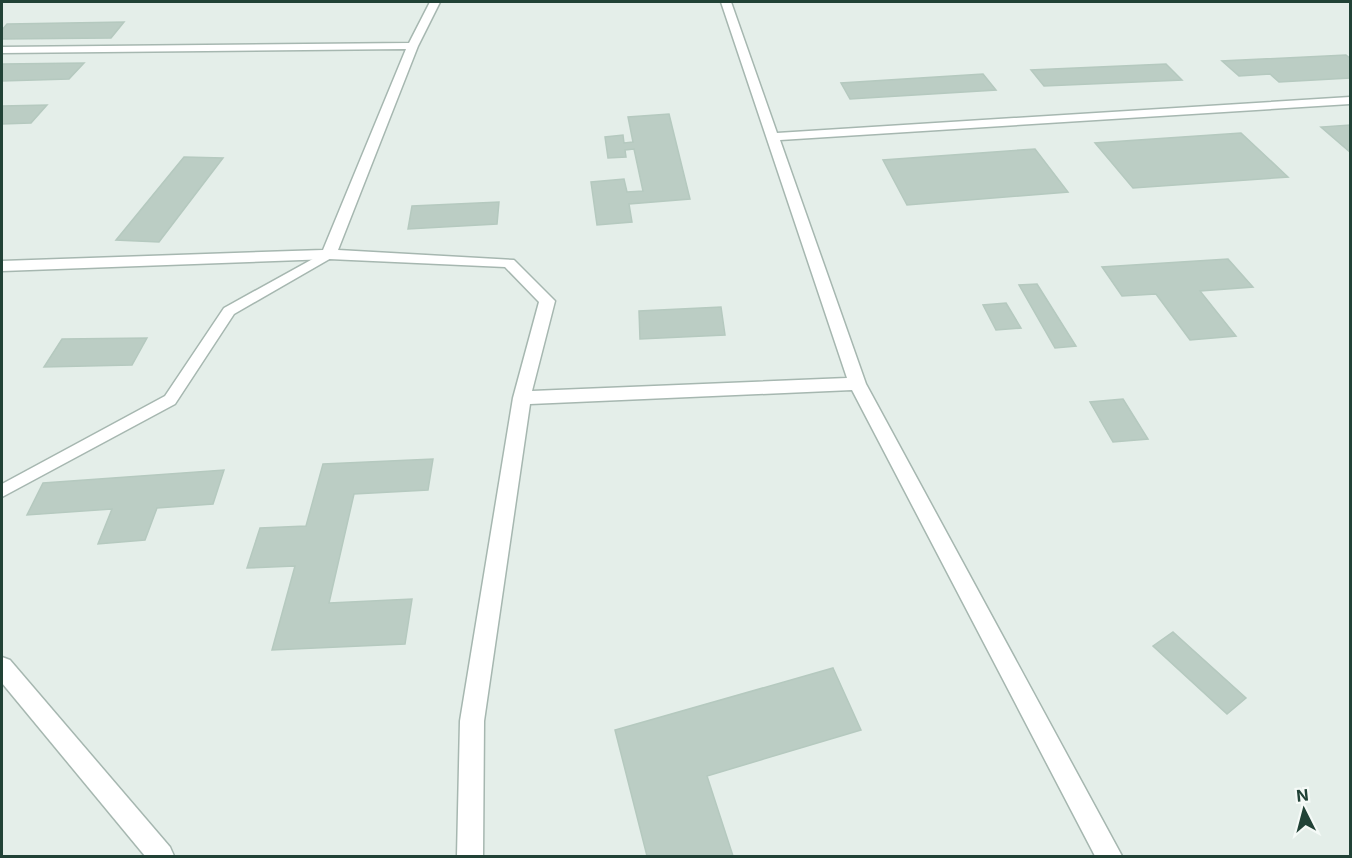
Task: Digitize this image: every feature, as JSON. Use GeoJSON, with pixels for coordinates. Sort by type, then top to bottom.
{"type":"FeatureCollection","features":[{"type":"Feature","properties":{"kind":"street"},"geometry":{"type":"LineString","coordinates":[[329,254],[413,46],[435,2]]}},
{"type":"Feature","properties":{"kind":"street"},"geometry":{"type":"LineString","coordinates":[[726,2],[857,384],[1109,856]]}},
{"type":"Feature","properties":{"kind":"street"},"geometry":{"type":"LineString","coordinates":[[2,50],[413,46]]}},
{"type":"Feature","properties":{"kind":"street"},"geometry":{"type":"LineString","coordinates":[[772,137],[1350,100]]}},
{"type":"Feature","properties":{"kind":"street"},"geometry":{"type":"LineString","coordinates":[[2,266],[329,254],[509,263],[547,301],[522,398],[472,721],[470,856]]}},
{"type":"Feature","properties":{"kind":"street"},"geometry":{"type":"LineString","coordinates":[[522,398],[857,384]]}},
{"type":"Feature","properties":{"kind":"street"},"geometry":{"type":"LineString","coordinates":[[2,668],[161,856]]}},
{"type":"Feature","properties":{"kind":"lane"},"geometry":{"type":"LineString","coordinates":[[2,491],[170,400],[229,311],[329,254]]}},
{"type":"Feature","properties":{"kind":"building"},"geometry":{"type":"Polygon","coordinates":[[[124,22],[111,38],[2,39],[2,30],[7,24],[124,22]]]}},
{"type":"Feature","properties":{"kind":"building"},"geometry":{"type":"Polygon","coordinates":[[[1346,55],[1350,58],[1350,78],[1279,82],[1270,74],[1239,76],[1222,61],[1346,55]]]}},
{"type":"Feature","properties":{"kind":"building"},"geometry":{"type":"Polygon","coordinates":[[[84,63],[69,79],[2,81],[2,64],[84,63]]]}},
{"type":"Feature","properties":{"kind":"building"},"geometry":{"type":"Polygon","coordinates":[[[1166,64],[1182,80],[1044,86],[1031,70],[1166,64]]]}},
{"type":"Feature","properties":{"kind":"building"},"geometry":{"type":"Polygon","coordinates":[[[983,74],[996,90],[850,99],[841,83],[983,74]]]}},
{"type":"Feature","properties":{"kind":"building"},"geometry":{"type":"Polygon","coordinates":[[[47,105],[31,123],[2,124],[2,106],[47,105]]]}},
{"type":"Feature","properties":{"kind":"building"},"geometry":{"type":"Polygon","coordinates":[[[669,114],[690,199],[629,204],[632,222],[597,225],[591,182],[624,179],[627,192],[643,191],[634,149],[625,150],[626,157],[608,158],[605,137],[623,135],[624,143],[633,142],[628,117],[669,114]]]}},
{"type":"Feature","properties":{"kind":"building"},"geometry":{"type":"Polygon","coordinates":[[[1350,125],[1350,152],[1321,127],[1350,125]]]}},
{"type":"Feature","properties":{"kind":"building"},"geometry":{"type":"Polygon","coordinates":[[[1241,133],[1288,177],[1133,188],[1095,143],[1241,133]]]}},
{"type":"Feature","properties":{"kind":"building"},"geometry":{"type":"Polygon","coordinates":[[[1035,149],[1068,192],[907,205],[883,160],[1035,149]]]}},
{"type":"Feature","properties":{"kind":"building"},"geometry":{"type":"Polygon","coordinates":[[[184,157],[223,158],[159,242],[116,240],[184,157]]]}},
{"type":"Feature","properties":{"kind":"building"},"geometry":{"type":"Polygon","coordinates":[[[499,202],[497,224],[408,229],[412,206],[499,202]]]}},
{"type":"Feature","properties":{"kind":"building"},"geometry":{"type":"Polygon","coordinates":[[[1228,259],[1253,287],[1200,291],[1236,336],[1190,340],[1156,294],[1122,296],[1102,267],[1228,259]]]}},
{"type":"Feature","properties":{"kind":"building"},"geometry":{"type":"Polygon","coordinates":[[[1037,284],[1076,346],[1055,348],[1019,285],[1037,284]]]}},
{"type":"Feature","properties":{"kind":"building"},"geometry":{"type":"Polygon","coordinates":[[[1006,303],[1021,328],[996,330],[983,305],[1006,303]]]}},
{"type":"Feature","properties":{"kind":"building"},"geometry":{"type":"Polygon","coordinates":[[[721,307],[725,335],[640,339],[639,311],[721,307]]]}},
{"type":"Feature","properties":{"kind":"building"},"geometry":{"type":"Polygon","coordinates":[[[147,338],[132,365],[44,367],[62,339],[147,338]]]}},
{"type":"Feature","properties":{"kind":"building"},"geometry":{"type":"Polygon","coordinates":[[[1123,399],[1148,439],[1113,442],[1090,402],[1123,399]]]}},
{"type":"Feature","properties":{"kind":"building"},"geometry":{"type":"Polygon","coordinates":[[[433,459],[428,490],[354,494],[329,603],[412,599],[405,644],[272,650],[295,566],[247,568],[260,528],[306,526],[323,464],[433,459]]]}},
{"type":"Feature","properties":{"kind":"building"},"geometry":{"type":"Polygon","coordinates":[[[224,470],[213,504],[157,508],[145,540],[98,544],[112,509],[27,515],[43,483],[224,470]]]}},
{"type":"Feature","properties":{"kind":"building"},"geometry":{"type":"Polygon","coordinates":[[[1173,632],[1246,698],[1227,714],[1153,646],[1173,632]]]}},
{"type":"Feature","properties":{"kind":"building"},"geometry":{"type":"Polygon","coordinates":[[[833,668],[861,730],[707,776],[733,856],[647,856],[615,730],[833,668]]]}}]}
